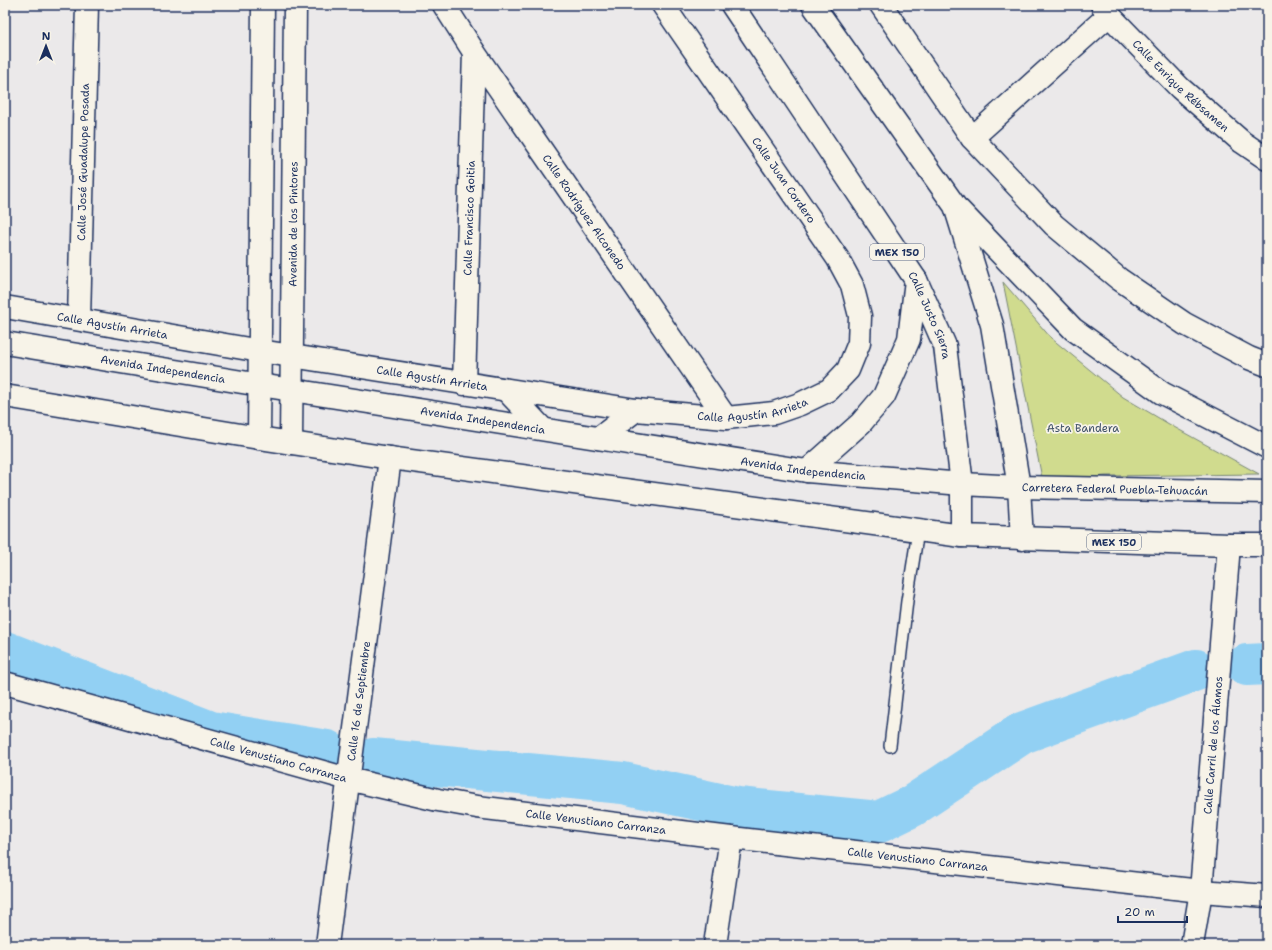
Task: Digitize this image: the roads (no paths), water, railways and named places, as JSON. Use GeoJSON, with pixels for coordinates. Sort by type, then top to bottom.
{"type":"FeatureCollection","features":[{"type":"Feature","properties":{"kind":"street","name":"Calle José Guadalupe Posada"},"geometry":{"type":"LineString","coordinates":[[79,319],[87,5]]}},
{"type":"Feature","properties":{"kind":"street"},"geometry":{"type":"LineString","coordinates":[[259,438],[262,5]]}},
{"type":"Feature","properties":{"kind":"street","name":"Avenida de los Pintores"},"geometry":{"type":"LineString","coordinates":[[291,443],[293,356],[295,5]]}},
{"type":"Feature","properties":{"kind":"street","name":"Calle Rodríguez Alconedo"},"geometry":{"type":"LineString","coordinates":[[444,5],[474,52],[726,418]]}},
{"type":"Feature","properties":{"kind":"street","name":"Calle Juan Cordero"},"geometry":{"type":"LineString","coordinates":[[663,5],[838,259],[852,285],[860,316],[859,343],[848,370]]}},
{"type":"Feature","properties":{"kind":"street","name":"Calle Justo Sierra"},"geometry":{"type":"LineString","coordinates":[[732,5],[916,280],[945,346],[962,484],[962,536]]}},
{"type":"Feature","properties":{"kind":"street"},"geometry":{"type":"LineString","coordinates":[[813,5],[955,206],[1073,329],[1162,393],[1267,447]]}},
{"type":"Feature","properties":{"kind":"street"},"geometry":{"type":"LineString","coordinates":[[881,5],[972,138],[1054,225],[1119,279],[1185,324],[1249,358],[1267,365]]}},
{"type":"Feature","properties":{"kind":"street"},"geometry":{"type":"LineString","coordinates":[[972,138],[1107,8]]}},
{"type":"Feature","properties":{"kind":"street","name":"Calle Enrique Rébsamen"},"geometry":{"type":"LineString","coordinates":[[1107,8],[1180,88],[1242,142],[1267,159]]}},
{"type":"Feature","properties":{"kind":"street","name":"Calle Francisco Goitia"},"geometry":{"type":"LineString","coordinates":[[464,384],[474,52]]}},
{"type":"Feature","properties":{"kind":"street"},"geometry":{"type":"LineString","coordinates":[[955,206],[992,325],[1019,487],[1022,539]]}},
{"type":"Feature","properties":{"kind":"street"},"geometry":{"type":"LineString","coordinates":[[808,471],[861,423],[884,396],[909,339],[916,280]]}},
{"type":"Feature","properties":{"kind":"street","name":"Calle Agustín Arrieta"},"geometry":{"type":"LineString","coordinates":[[5,307],[260,351],[464,384],[636,410],[726,418],[774,413],[800,404],[829,390],[848,370]]}},
{"type":"Feature","properties":{"kind":"street","name":"Avenida Independencia"},"geometry":{"type":"LineString","coordinates":[[5,343],[260,385],[542,428],[808,471],[962,484]]}},
{"type":"Feature","properties":{"kind":"street"},"geometry":{"type":"LineString","coordinates":[[506,390],[542,428]]}},
{"type":"Feature","properties":{"kind":"street"},"geometry":{"type":"LineString","coordinates":[[5,396],[390,458],[962,536]]}},
{"type":"Feature","properties":{"kind":"street"},"geometry":{"type":"LineString","coordinates":[[599,438],[636,410]]}},
{"type":"Feature","properties":{"kind":"street","name":"Calle 16 de Septiembre"},"geometry":{"type":"LineString","coordinates":[[327,945],[390,458]]}},
{"type":"Feature","properties":{"kind":"street","name":"Carretera Federal Puebla-Tehuacán"},"geometry":{"type":"LineString","coordinates":[[962,484],[1019,487],[1267,492]]}},
{"type":"Feature","properties":{"kind":"street","name":"MEX 150"},"geometry":{"type":"LineString","coordinates":[[962,536],[1022,539],[1267,545]]}},
{"type":"Feature","properties":{"kind":"street","name":"Calle Carril de los Álamos"},"geometry":{"type":"LineString","coordinates":[[1192,945],[1201,891],[1229,545]]}},
{"type":"Feature","properties":{"kind":"street","name":"Calle Venustiano Carranza"},"geometry":{"type":"LineString","coordinates":[[5,683],[348,780],[477,807],[731,838],[1201,891],[1267,896]]}},
{"type":"Feature","properties":{"kind":"street"},"geometry":{"type":"LineString","coordinates":[[715,945],[731,838]]}},
{"type":"Feature","properties":{"kind":"lane"},"geometry":{"type":"LineString","coordinates":[[890,746],[907,602],[918,531]]}},
{"type":"Feature","properties":{"kind":"waterway"},"geometry":{"type":"LineString","coordinates":[[5,652],[211,732],[327,751]]}},
{"type":"Feature","properties":{"kind":"waterway"},"geometry":{"type":"LineString","coordinates":[[1247,665],[1267,664]]}},
{"type":"Feature","properties":{"kind":"waterway"},"geometry":{"type":"LineString","coordinates":[[373,759],[623,783],[738,808],[879,822],[912,806],[1022,733],[1196,670]]}},
{"type":"Feature","properties":{"kind":"park label","name":"Asta Bandera"},"geometry":{"type":"Point","coordinates":[1083,428]}}]}
